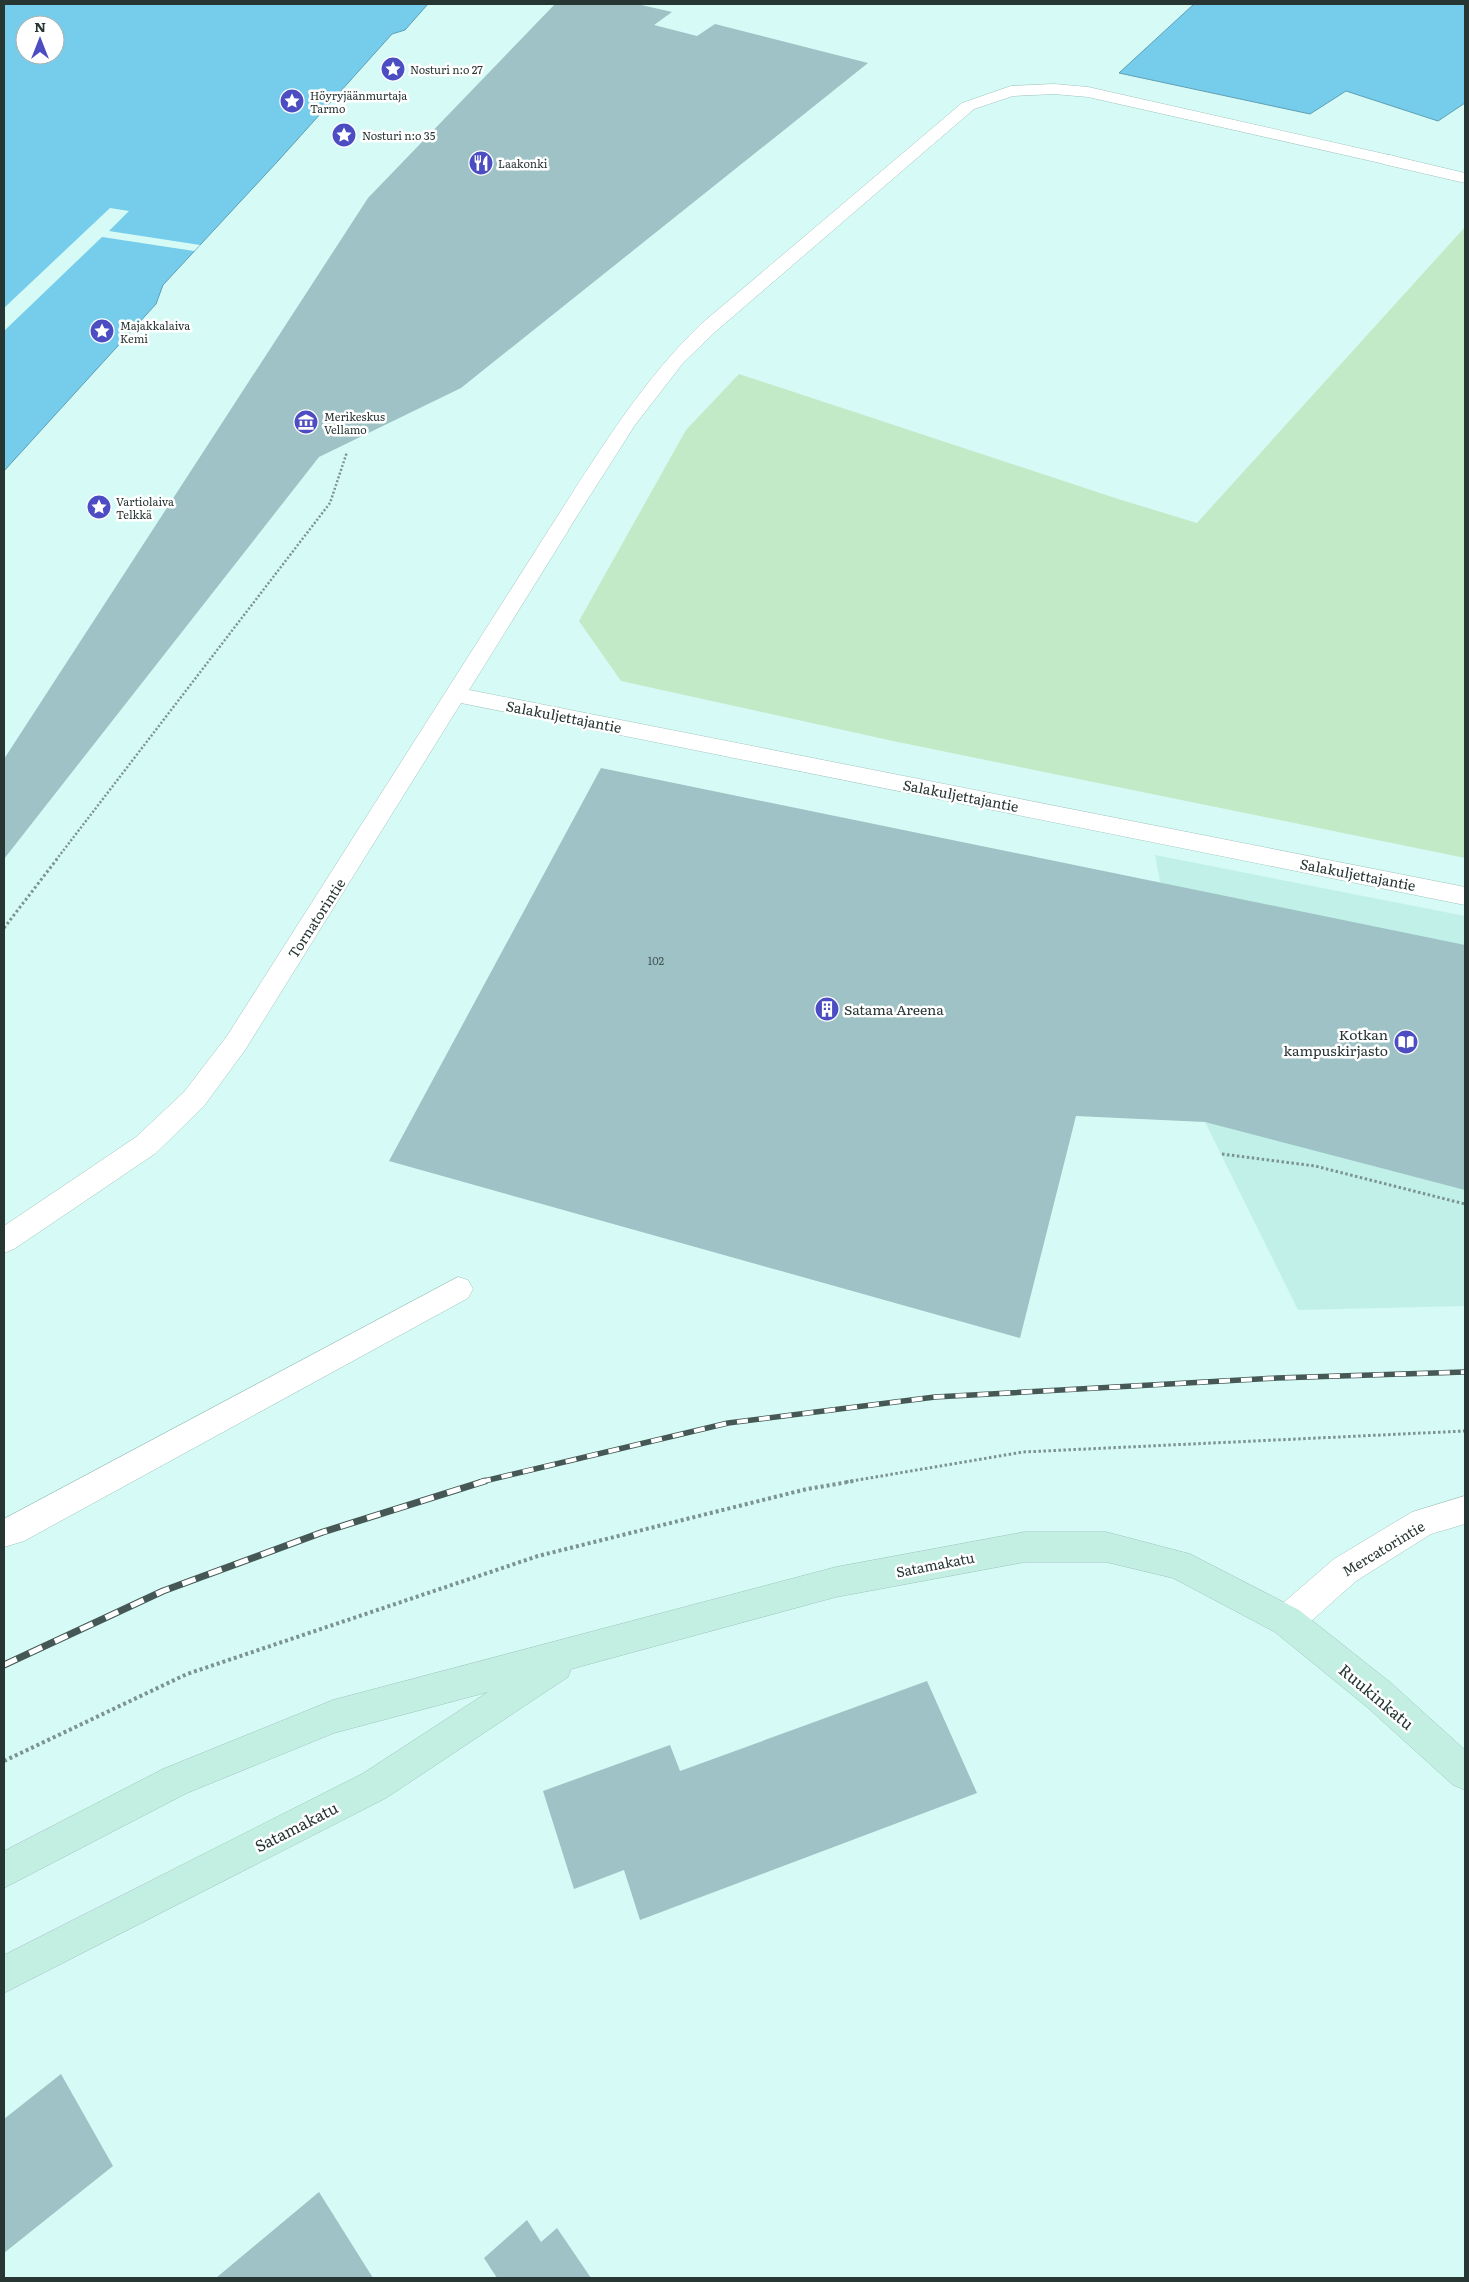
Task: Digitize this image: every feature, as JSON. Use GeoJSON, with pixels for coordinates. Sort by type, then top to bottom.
{"type":"FeatureCollection","features":[{"type":"Feature","properties":{"kind":"street","name":"Tornatorintie"},"geometry":{"type":"LineString","coordinates":[[4,1241],[146,1145],[194,1098],[236,1043],[627,423],[676,359],[708,328],[968,106],[1011,91],[1054,89],[1088,92],[1465,178]]}},
{"type":"Feature","properties":{"kind":"street","name":"Salakuljettajantie"},"geometry":{"type":"LineString","coordinates":[[456,695],[1465,896]]}},
{"type":"Feature","properties":{"kind":"street"},"geometry":{"type":"LineString","coordinates":[[4,1533],[12,1531],[458,1289]]}},
{"type":"Feature","properties":{"kind":"street","name":"Mercatorintie"},"geometry":{"type":"LineString","coordinates":[[1287,1621],[1344,1570],[1423,1522],[1465,1510]]}},
{"type":"Feature","properties":{"kind":"street","name":"Satamakatu"},"geometry":{"type":"LineString","coordinates":[[4,1870],[175,1781],[333,1717],[836,1582],[1025,1547],[1106,1547],[1179,1566],[1287,1621]]}},
{"type":"Feature","properties":{"kind":"street","name":"Ruukinkatu"},"geometry":{"type":"LineString","coordinates":[[1287,1621],[1379,1695],[1465,1773]]}},
{"type":"Feature","properties":{"kind":"street","name":"Satamakatu"},"geometry":{"type":"LineString","coordinates":[[4,1976],[374,1786],[576,1653]]}},
{"type":"Feature","properties":{"kind":"path"},"geometry":{"type":"LineString","coordinates":[[4,928],[330,503],[347,452]]}},
{"type":"Feature","properties":{"kind":"path"},"geometry":{"type":"LineString","coordinates":[[1222,1154],[1315,1166],[1465,1204]]}},
{"type":"Feature","properties":{"kind":"path"},"geometry":{"type":"LineString","coordinates":[[4,1761],[187,1674],[538,1556],[807,1489],[1023,1452],[1465,1431]]}},
{"type":"Feature","properties":{"kind":"shaded area"},"geometry":{"type":"Polygon","coordinates":[[[1465,227],[1465,858],[893,741],[621,681],[579,621],[686,430],[739,374],[1118,499],[1197,523],[1465,227]]]}},
{"type":"Feature","properties":{"kind":"shaded area"},"geometry":{"type":"Polygon","coordinates":[[[1155,855],[1465,916],[1465,1306],[1298,1310],[1205,1122],[1155,855]]]}},
{"type":"Feature","properties":{"kind":"water"},"geometry":{"type":"Polygon","coordinates":[[[4,4],[428,4],[405,30],[392,34],[163,285],[156,304],[4,471],[4,4]]]}},
{"type":"Feature","properties":{"kind":"water"},"geometry":{"type":"Polygon","coordinates":[[[1194,4],[1465,4],[1465,103],[1438,121],[1346,91],[1310,114],[1119,73],[1194,4]]]}},
{"type":"Feature","properties":{"kind":"pier"},"geometry":{"type":"Polygon","coordinates":[[[110,208],[129,211],[109,231],[200,245],[194,251],[102,237],[4,331],[4,308],[110,208]]]}},
{"type":"Feature","properties":{"kind":"building","name":"Merikeskus Vellamo"},"geometry":{"type":"Polygon","coordinates":[[[555,4],[637,4],[672,12],[654,25],[697,36],[715,24],[868,63],[461,388],[319,457],[4,859],[4,759],[368,198],[555,4]]]}},
{"type":"Feature","properties":{"kind":"building","name":"Satama Areena"},"geometry":{"type":"Polygon","coordinates":[[[601,768],[1465,945],[1465,1190],[1205,1122],[1076,1116],[1020,1338],[389,1161],[601,768]]]}},
{"type":"Feature","properties":{"kind":"building"},"geometry":{"type":"Polygon","coordinates":[[[927,1681],[977,1793],[640,1920],[624,1870],[574,1889],[543,1791],[670,1745],[680,1771],[927,1681]]]}},
{"type":"Feature","properties":{"kind":"building"},"geometry":{"type":"Polygon","coordinates":[[[61,2074],[113,2166],[4,2253],[4,2119],[61,2074]]]}},
{"type":"Feature","properties":{"kind":"building"},"geometry":{"type":"Polygon","coordinates":[[[319,2192],[373,2278],[216,2278],[319,2192]]]}},
{"type":"Feature","properties":{"kind":"building"},"geometry":{"type":"Polygon","coordinates":[[[527,2220],[541,2242],[557,2228],[591,2278],[497,2278],[484,2258],[527,2220]]]}},
{"type":"Feature","properties":{"kind":"railway"},"geometry":{"type":"LineString","coordinates":[[480,1482],[728,1423],[935,1397],[1277,1378],[1465,1372]]}},
{"type":"Feature","properties":{"kind":"railway"},"geometry":{"type":"LineString","coordinates":[[4,1665],[163,1591],[323,1532],[485,1481]]}},
{"type":"Feature","properties":{"kind":"place","name":"Nosturi n:o 27"},"geometry":{"type":"Point","coordinates":[393,69]}},
{"type":"Feature","properties":{"kind":"place","name":"Höyryjäänmurtaja Tarmo"},"geometry":{"type":"Point","coordinates":[292,101]}},
{"type":"Feature","properties":{"kind":"place","name":"Nosturi n:o 35"},"geometry":{"type":"Point","coordinates":[344,135]}},
{"type":"Feature","properties":{"kind":"place","name":"Laakonki"},"geometry":{"type":"Point","coordinates":[481,163]}},
{"type":"Feature","properties":{"kind":"place","name":"Majakkalaiva Kemi"},"geometry":{"type":"Point","coordinates":[102,331]}},
{"type":"Feature","properties":{"kind":"place","name":"Merikeskus Vellamo"},"geometry":{"type":"Point","coordinates":[306,422]}},
{"type":"Feature","properties":{"kind":"place","name":"Vartiolaiva Telkkä"},"geometry":{"type":"Point","coordinates":[99,507]}},
{"type":"Feature","properties":{"kind":"place","name":"Satama Areena"},"geometry":{"type":"Point","coordinates":[827,1009]}},
{"type":"Feature","properties":{"kind":"place","name":"Kotkan kampuskirjasto"},"geometry":{"type":"Point","coordinates":[1406,1042]}}]}
